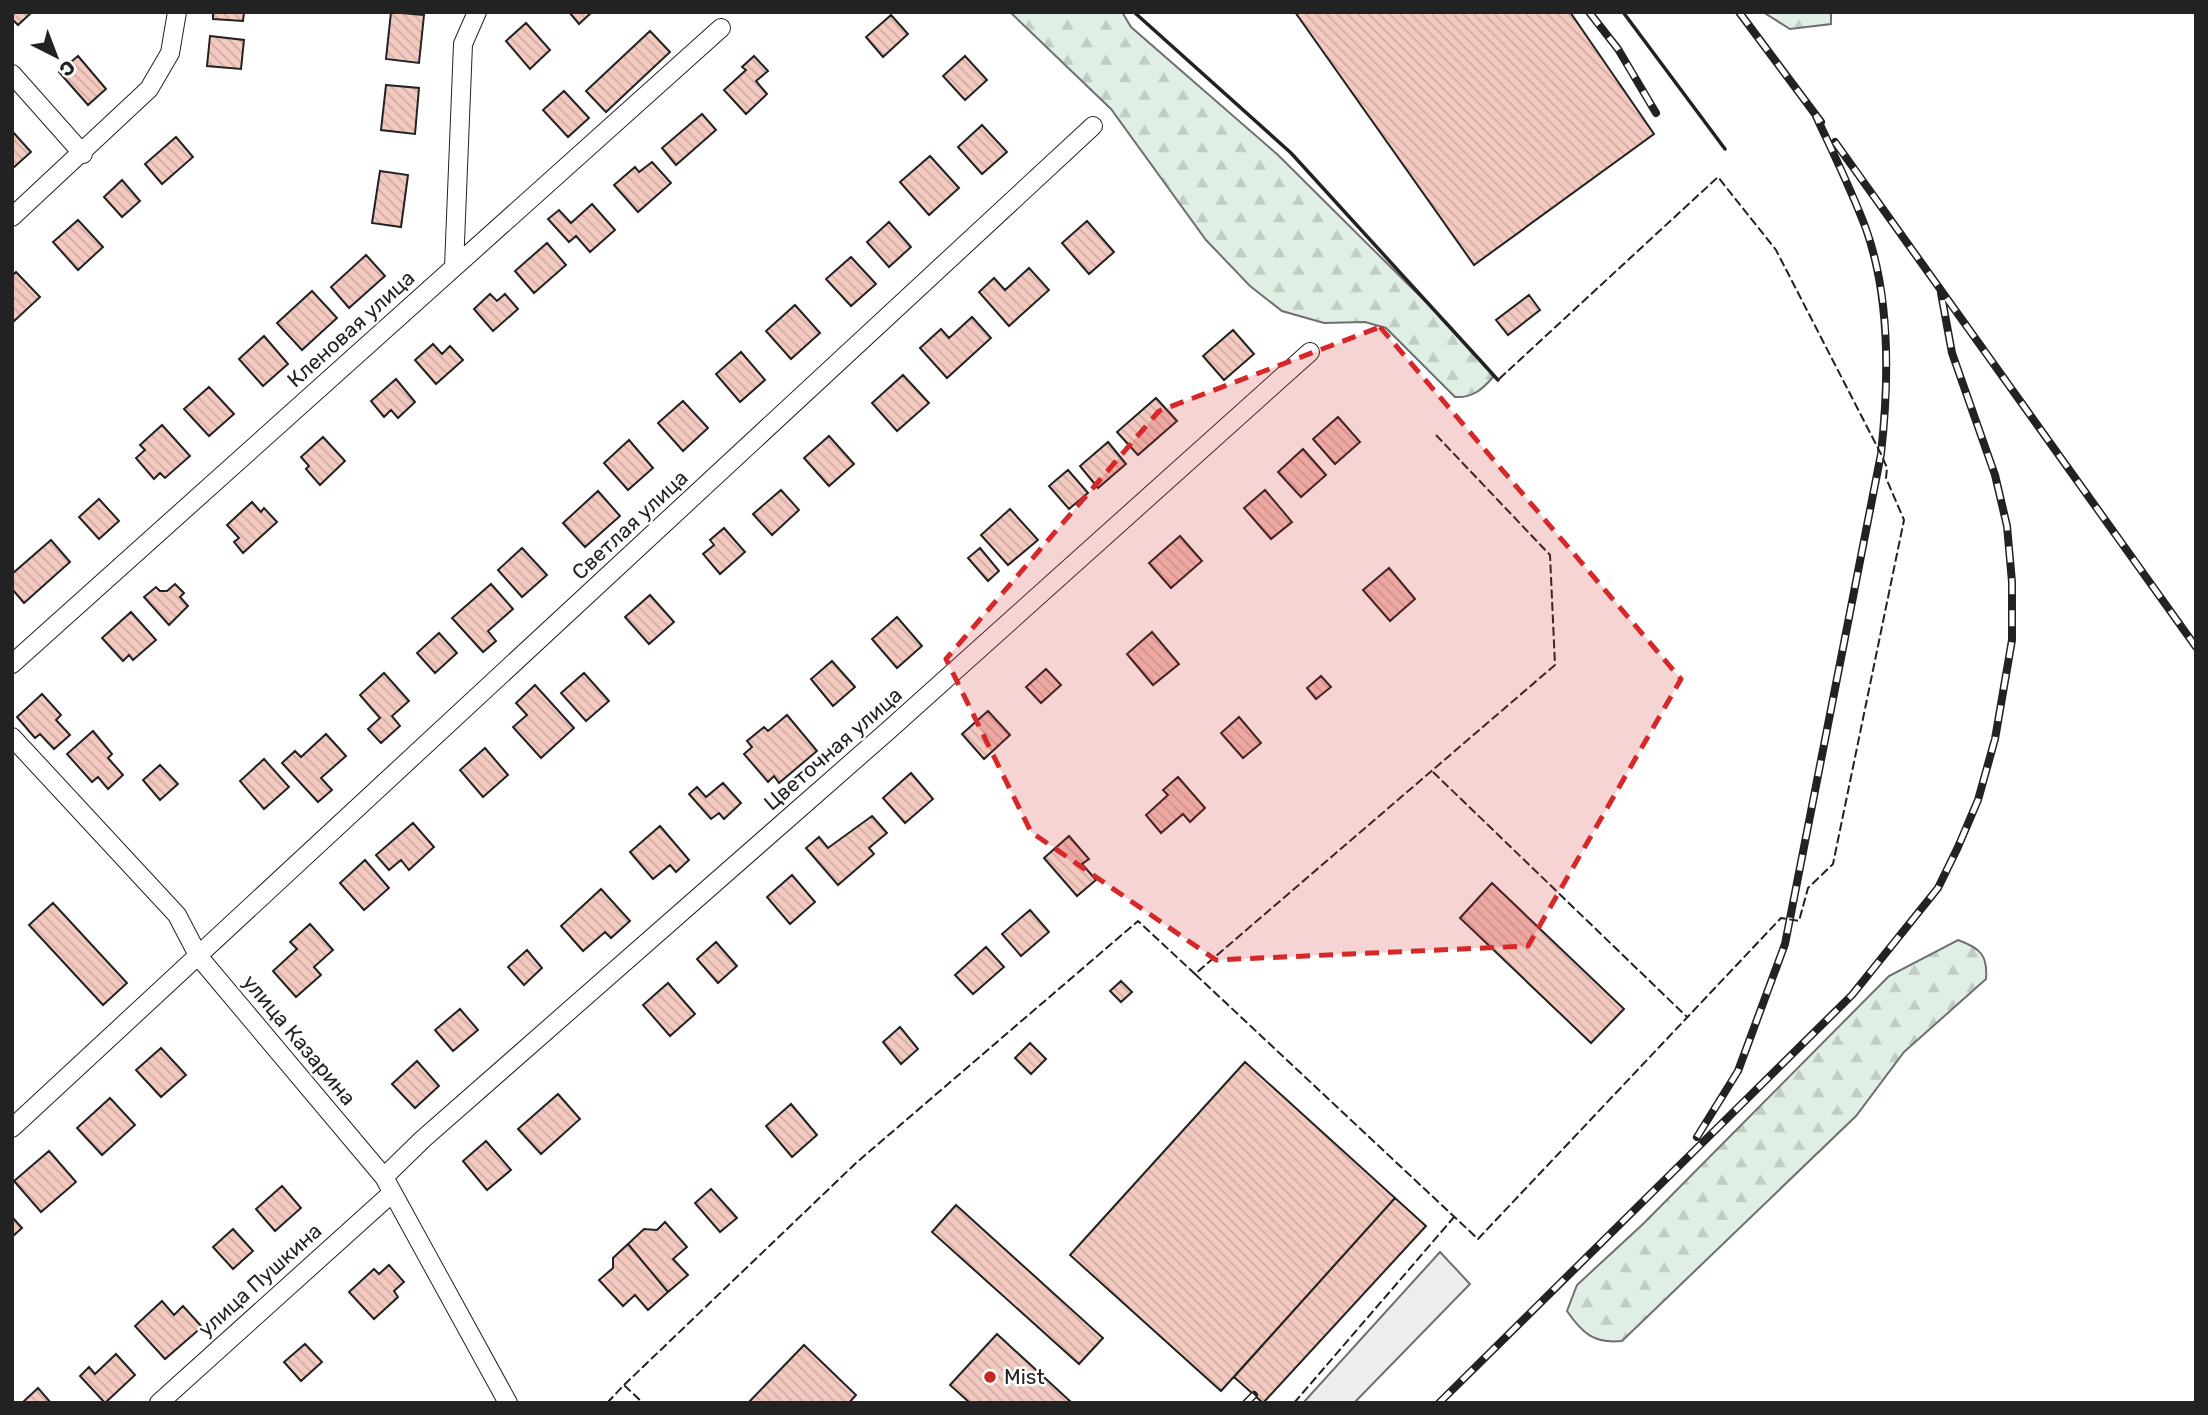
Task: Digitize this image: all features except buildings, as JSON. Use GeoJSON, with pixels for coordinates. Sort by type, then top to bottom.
{"type":"FeatureCollection","features":[{"type":"Feature","properties":{"kind":"street"},"geometry":{"type":"LineString","coordinates":[[12,217],[83,154],[149,89],[170,53],[177,12]]}},
{"type":"Feature","properties":{"kind":"street"},"geometry":{"type":"LineString","coordinates":[[454,267],[463,44],[477,12]]}},
{"type":"Feature","properties":{"kind":"street","name":"Кленовая улица"},"geometry":{"type":"LineString","coordinates":[[12,664],[721,28]]}},
{"type":"Feature","properties":{"kind":"street"},"geometry":{"type":"LineString","coordinates":[[12,74],[83,154]]}},
{"type":"Feature","properties":{"kind":"street","name":"Светлая улица"},"geometry":{"type":"LineString","coordinates":[[12,1128],[1093,126]]}},
{"type":"Feature","properties":{"kind":"street","name":"Цветочная улица"},"geometry":{"type":"LineString","coordinates":[[384,1177],[423,1139],[890,729],[1310,352]]}},
{"type":"Feature","properties":{"kind":"street","name":"улица Казарина"},"geometry":{"type":"LineString","coordinates":[[12,737],[177,915],[199,957],[384,1177],[508,1403]]}},
{"type":"Feature","properties":{"kind":"street","name":"улица Пушкина"},"geometry":{"type":"LineString","coordinates":[[159,1403],[392,1193]]}},
{"type":"Feature","properties":{"kind":"highlighted area"},"geometry":{"type":"Polygon","coordinates":[[[1380,327],[1681,679],[1528,946],[1216,960],[1031,832],[946,659],[1159,411],[1380,327]]]}},
{"type":"Feature","properties":{"kind":"green space"},"geometry":{"type":"Polygon","coordinates":[[[1010,12],[1122,12],[1131,27],[1278,155],[1446,322],[1493,377],[1476,392],[1455,397],[1386,328],[1365,322],[1324,323],[1282,311],[1250,286],[1206,240],[1111,109],[1010,12]]]}},
{"type":"Feature","properties":{"kind":"green space"},"geometry":{"type":"Polygon","coordinates":[[[1763,12],[1831,12],[1831,24],[1790,29],[1763,12]]]}},
{"type":"Feature","properties":{"kind":"green space"},"geometry":{"type":"Polygon","coordinates":[[[1958,940],[1981,953],[1986,964],[1986,979],[1904,1052],[1856,1116],[1622,1341],[1596,1339],[1584,1331],[1567,1311],[1577,1285],[1643,1224],[1889,976],[1958,940]]]}},
{"type":"Feature","properties":{"kind":"shaded area"},"geometry":{"type":"Polygon","coordinates":[[[1440,1252],[1470,1284],[1354,1403],[1303,1403],[1440,1252]]]}},
{"type":"Feature","properties":{"kind":"railway"},"geometry":{"type":"LineString","coordinates":[[1589,12],[1618,49],[1656,113]]}},
{"type":"Feature","properties":{"kind":"railway"},"geometry":{"type":"LineString","coordinates":[[1739,12],[1821,122]]}},
{"type":"Feature","properties":{"kind":"railway"},"geometry":{"type":"LineString","coordinates":[[1697,1137],[1738,1071],[1785,944],[1881,454],[1886,398],[1886,341],[1880,284],[1866,229],[1816,116]]}},
{"type":"Feature","properties":{"kind":"railway"},"geometry":{"type":"LineString","coordinates":[[1835,142],[2196,647]]}},
{"type":"Feature","properties":{"kind":"railway"},"geometry":{"type":"LineString","coordinates":[[1439,1403],[1852,995],[1938,888],[1958,847],[1978,800],[1995,739],[2012,640],[2012,582],[2007,526],[1995,475],[1952,353],[1941,293]]}},
{"type":"Feature","properties":{"kind":"railway"},"geometry":{"type":"LineString","coordinates":[[1246,1403],[1254,1395]]}},
{"type":"Feature","properties":{"kind":"fence"},"geometry":{"type":"LineString","coordinates":[[1436,435],[1550,555],[1555,665],[1195,974],[1478,1239],[1781,918],[1799,921],[1808,888],[1833,864],[1904,520],[1886,478],[1887,468],[1881,454],[1776,250],[1718,177],[1498,380]]}},
{"type":"Feature","properties":{"kind":"fence"},"geometry":{"type":"LineString","coordinates":[[1433,772],[1687,1017]]}},
{"type":"Feature","properties":{"kind":"fence"},"geometry":{"type":"LineString","coordinates":[[624,1385],[856,1163],[1138,921],[1195,974]]}},
{"type":"Feature","properties":{"kind":"fence"},"geometry":{"type":"LineString","coordinates":[[1294,1403],[1455,1216]]}},
{"type":"Feature","properties":{"kind":"fence"},"geometry":{"type":"LineString","coordinates":[[607,1403],[624,1385],[643,1403]]}},
{"type":"Feature","properties":{"kind":"wall"},"geometry":{"type":"LineString","coordinates":[[1134,12],[1291,153],[1498,380]]}},
{"type":"Feature","properties":{"kind":"wall"},"geometry":{"type":"LineString","coordinates":[[1623,12],[1725,149]]}},
{"type":"Feature","properties":{"kind":"place","name":"Mist"},"geometry":{"type":"Point","coordinates":[990,1377]}}]}
